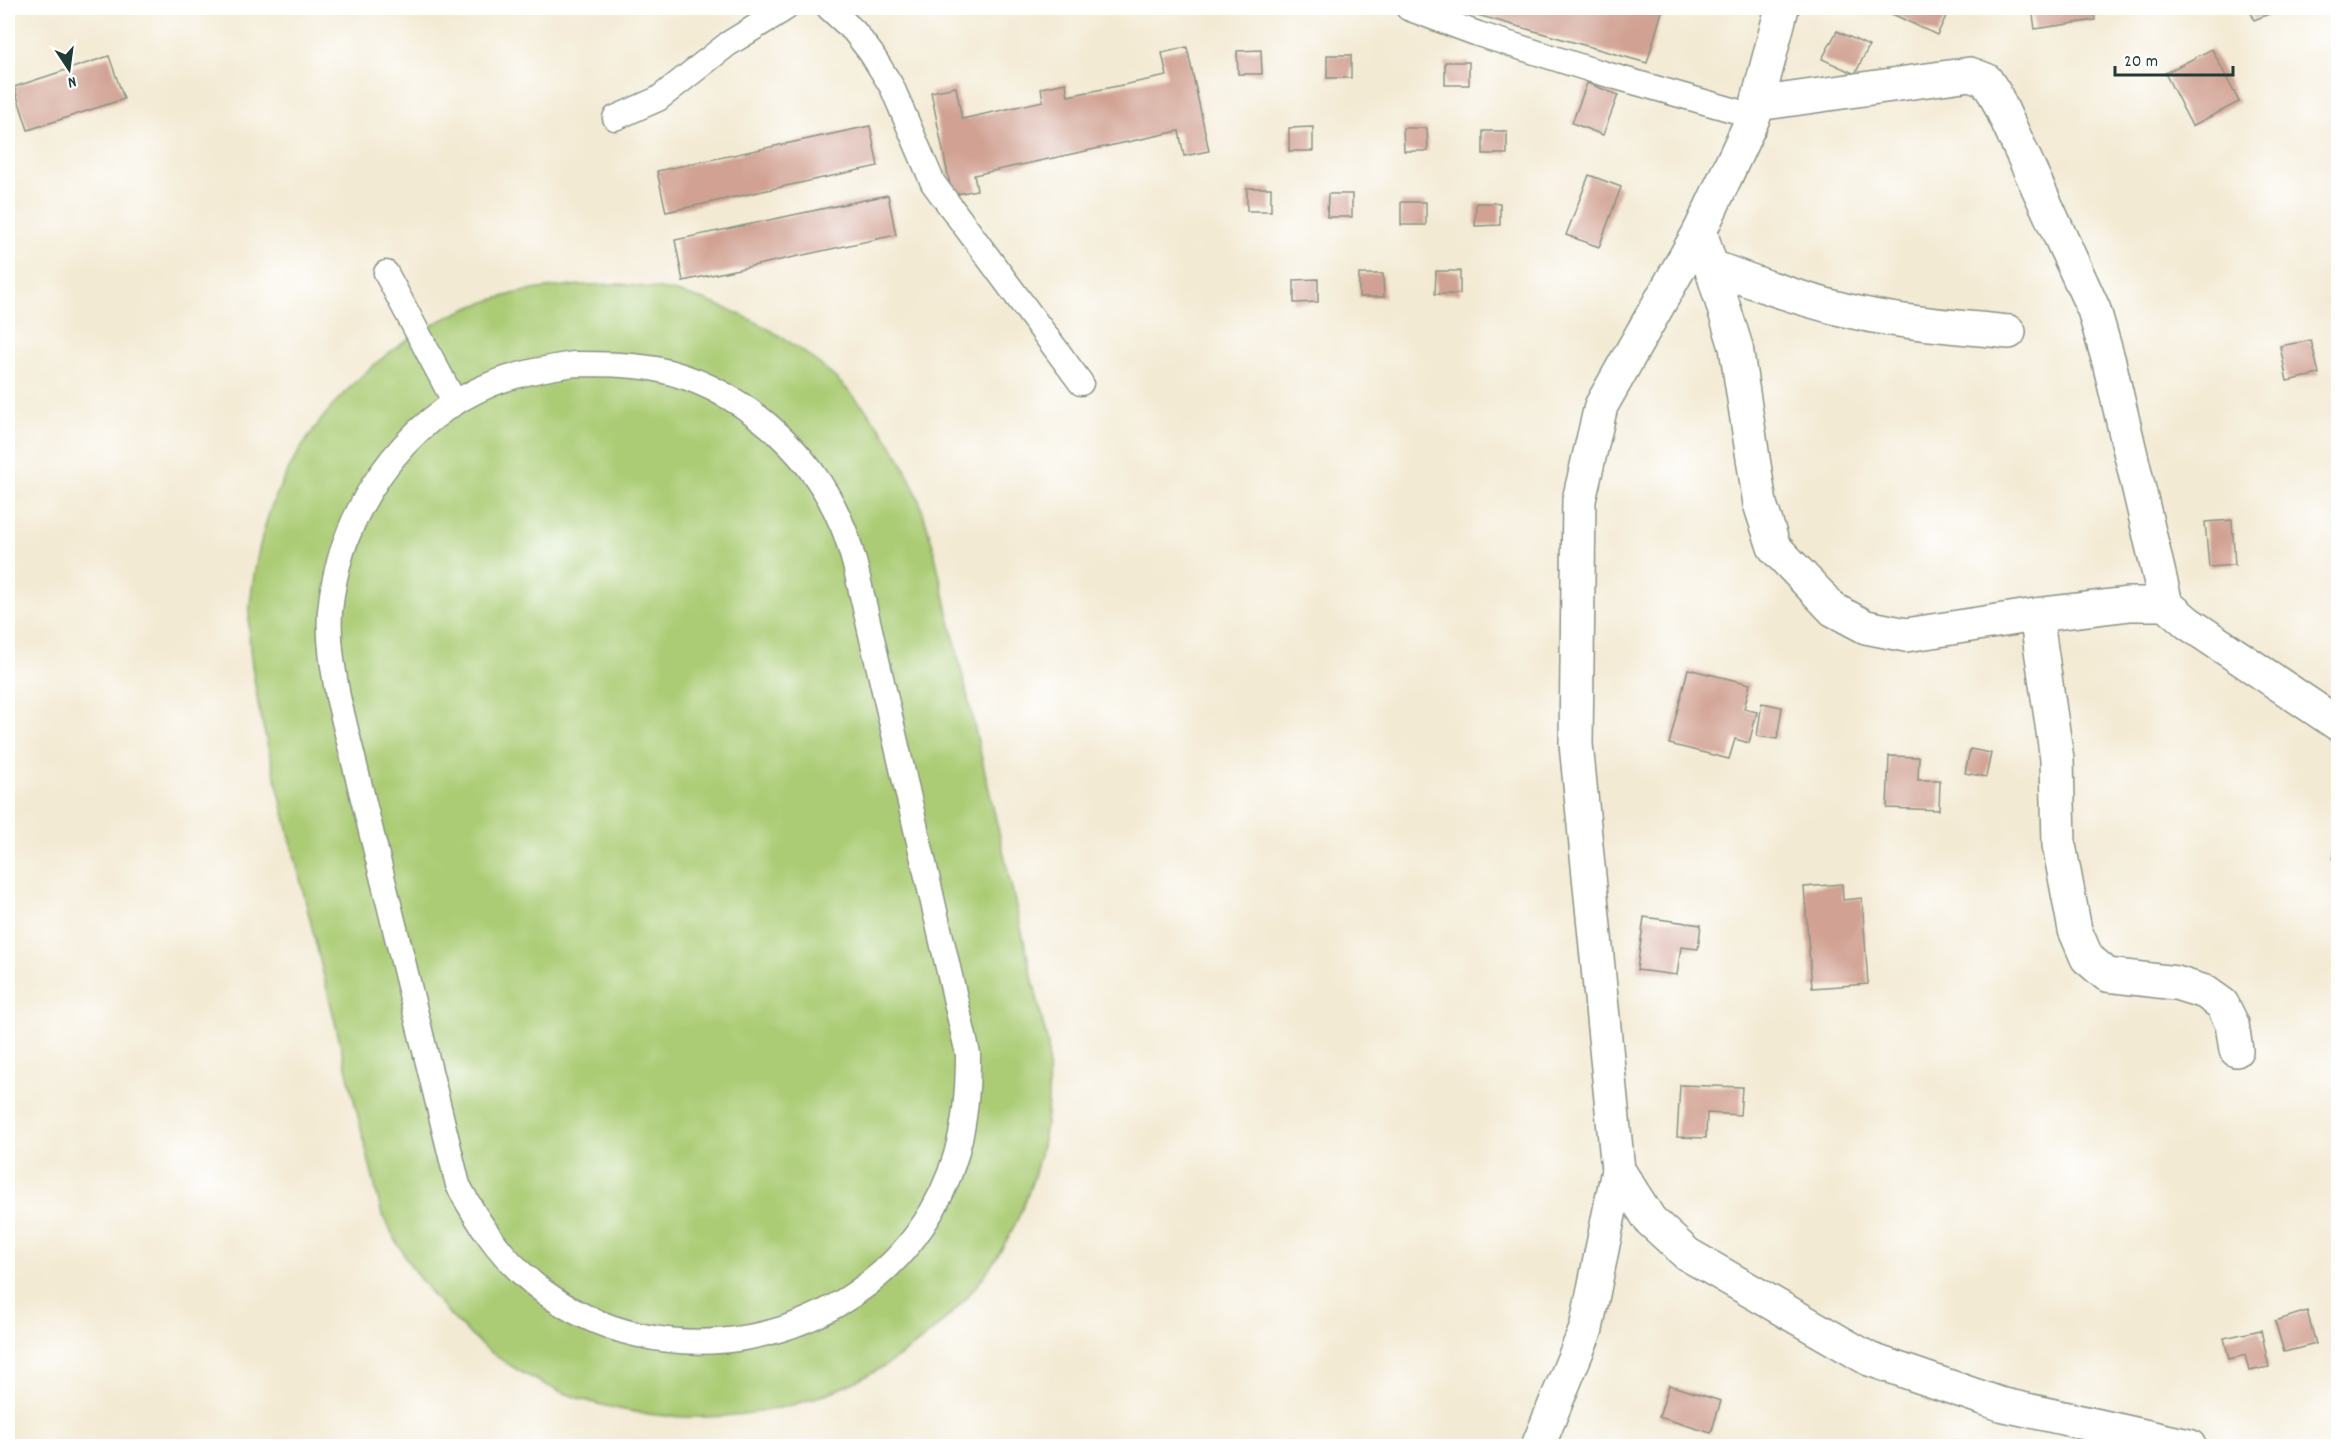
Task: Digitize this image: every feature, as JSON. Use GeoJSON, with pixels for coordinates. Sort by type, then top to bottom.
{"type":"FeatureCollection","features":[{"type":"Feature","properties":{"kind":"street"},"geometry":{"type":"LineString","coordinates":[[1538,1446],[1586,1329],[1618,1170],[1576,744],[1578,500],[1601,406],[1700,231],[1755,110],[1782,8]]}},
{"type":"Feature","properties":{"kind":"street"},"geometry":{"type":"LineString","coordinates":[[1755,110],[1970,75],[1986,80],[1995,94],[2094,310],[2109,362],[2166,604],[2188,623],[2338,724]]}},
{"type":"Feature","properties":{"kind":"street"},"geometry":{"type":"LineString","coordinates":[[1700,231],[1736,347],[1760,504],[1774,547],[1834,610],[1866,627],[1906,635],[2036,615],[2129,604],[2166,604]]}},
{"type":"Feature","properties":{"kind":"street"},"geometry":{"type":"LineString","coordinates":[[1710,266],[1762,285],[1841,309],[1914,322],[2009,332]]}},
{"type":"Feature","properties":{"kind":"street"},"geometry":{"type":"LineString","coordinates":[[2036,615],[2057,759],[2059,844],[2075,930],[2087,958],[2107,975],[2176,983],[2205,992],[2222,1004],[2232,1024],[2236,1050]]}},
{"type":"Feature","properties":{"kind":"street"},"geometry":{"type":"LineString","coordinates":[[1618,1170],[1650,1220],[1687,1254],[1869,1359],[2000,1404],[2189,1446]]}},
{"type":"Feature","properties":{"kind":"lane"},"geometry":{"type":"LineString","coordinates":[[615,118],[658,99],[728,44],[786,8]]}},
{"type":"Feature","properties":{"kind":"lane"},"geometry":{"type":"LineString","coordinates":[[829,8],[854,31],[892,87],[933,183],[1081,383]]}},
{"type":"Feature","properties":{"kind":"lane"},"geometry":{"type":"LineString","coordinates":[[1408,8],[1478,34],[1594,71],[1755,110]]}},
{"type":"Feature","properties":{"kind":"lane"},"geometry":{"type":"LineString","coordinates":[[386,273],[455,403]]}},
{"type":"Feature","properties":{"kind":"lane"},"geometry":{"type":"LineString","coordinates":[[574,364],[616,364],[657,370],[697,382],[725,396],[769,425],[798,454],[823,488],[842,525],[855,565],[968,1054],[968,1096],[962,1136],[950,1175],[932,1211],[909,1244],[881,1273],[849,1298],[813,1318],[776,1332],[736,1340],[693,1342],[650,1338],[609,1327],[571,1308],[535,1285],[504,1256],[485,1231],[458,1185],[338,697],[330,655],[330,613],[339,561],[349,530],[368,492],[392,458],[422,429],[455,403],[493,384],[532,371],[574,364]]}},
{"type":"Feature","properties":{"kind":"green space"},"geometry":{"type":"Polygon","coordinates":[[[622,284],[663,289],[715,304],[752,320],[787,341],[820,365],[851,393],[877,424],[899,458],[917,495],[932,543],[1048,1045],[1046,1119],[1039,1159],[1027,1198],[1000,1252],[961,1303],[915,1345],[862,1378],[805,1401],[745,1414],[683,1417],[620,1409],[559,1391],[510,1365],[483,1346],[444,1309],[407,1260],[382,1215],[260,714],[251,660],[250,605],[259,551],[269,512],[292,463],[315,429],[341,397],[370,368],[402,344],[437,323],[474,306],[513,294],[540,289],[622,284]]]}},
{"type":"Feature","properties":{"kind":"building"},"geometry":{"type":"Polygon","coordinates":[[[1453,8],[1663,8],[1647,63],[1453,8]]]}},
{"type":"Feature","properties":{"kind":"building"},"geometry":{"type":"Polygon","coordinates":[[[1892,8],[1950,8],[1937,35],[1890,13],[1892,8]]]}},
{"type":"Feature","properties":{"kind":"building"},"geometry":{"type":"Polygon","coordinates":[[[2032,8],[2093,8],[2095,20],[2035,29],[2032,8]]]}},
{"type":"Feature","properties":{"kind":"building"},"geometry":{"type":"Polygon","coordinates":[[[2249,8],[2284,8],[2254,20],[2249,8]]]}},
{"type":"Feature","properties":{"kind":"building"},"geometry":{"type":"Polygon","coordinates":[[[1837,31],[1869,46],[1855,74],[1822,59],[1837,31]]]}},
{"type":"Feature","properties":{"kind":"building"},"geometry":{"type":"Polygon","coordinates":[[[1187,47],[1209,151],[1184,156],[1179,131],[974,175],[977,190],[952,195],[931,92],[956,87],[962,119],[1043,101],[1041,88],[1066,83],[1068,96],[1167,76],[1162,53],[1187,47]]]}},
{"type":"Feature","properties":{"kind":"building"},"geometry":{"type":"Polygon","coordinates":[[[2212,49],[2239,102],[2192,126],[2165,73],[2212,49]]]}},
{"type":"Feature","properties":{"kind":"building"},"geometry":{"type":"Polygon","coordinates":[[[1261,50],[1262,74],[1238,74],[1237,51],[1261,50]]]}},
{"type":"Feature","properties":{"kind":"building"},"geometry":{"type":"Polygon","coordinates":[[[1327,55],[1351,55],[1351,78],[1327,78],[1327,55]]]}},
{"type":"Feature","properties":{"kind":"building"},"geometry":{"type":"Polygon","coordinates":[[[109,56],[124,99],[28,130],[14,87],[109,56]]]}},
{"type":"Feature","properties":{"kind":"building"},"geometry":{"type":"Polygon","coordinates":[[[1445,62],[1469,62],[1469,85],[1445,85],[1445,62]]]}},
{"type":"Feature","properties":{"kind":"building"},"geometry":{"type":"Polygon","coordinates":[[[1587,83],[1618,95],[1603,135],[1572,123],[1587,83]]]}},
{"type":"Feature","properties":{"kind":"building"},"geometry":{"type":"Polygon","coordinates":[[[870,126],[878,166],[666,212],[657,171],[870,126]]]}},
{"type":"Feature","properties":{"kind":"building"},"geometry":{"type":"Polygon","coordinates":[[[1313,127],[1313,151],[1289,151],[1289,128],[1313,127]]]}},
{"type":"Feature","properties":{"kind":"building"},"geometry":{"type":"Polygon","coordinates":[[[1403,128],[1427,128],[1428,151],[1404,151],[1403,128]]]}},
{"type":"Feature","properties":{"kind":"building"},"geometry":{"type":"Polygon","coordinates":[[[1483,131],[1507,131],[1507,154],[1483,154],[1483,131]]]}},
{"type":"Feature","properties":{"kind":"building"},"geometry":{"type":"Polygon","coordinates":[[[1589,175],[1621,187],[1599,247],[1566,235],[1589,175]]]}},
{"type":"Feature","properties":{"kind":"building"},"geometry":{"type":"Polygon","coordinates":[[[1247,188],[1271,188],[1271,211],[1247,211],[1247,188]]]}},
{"type":"Feature","properties":{"kind":"building"},"geometry":{"type":"Polygon","coordinates":[[[1328,194],[1352,194],[1352,217],[1327,217],[1328,194]]]}},
{"type":"Feature","properties":{"kind":"building"},"geometry":{"type":"Polygon","coordinates":[[[888,195],[896,235],[683,281],[675,240],[888,195]]]}},
{"type":"Feature","properties":{"kind":"building"},"geometry":{"type":"Polygon","coordinates":[[[1401,202],[1426,202],[1426,225],[1401,225],[1401,202]]]}},
{"type":"Feature","properties":{"kind":"building"},"geometry":{"type":"Polygon","coordinates":[[[1476,203],[1500,203],[1500,225],[1475,226],[1476,203]]]}},
{"type":"Feature","properties":{"kind":"building"},"geometry":{"type":"Polygon","coordinates":[[[1436,271],[1460,271],[1460,294],[1435,294],[1436,271]]]}},
{"type":"Feature","properties":{"kind":"building"},"geometry":{"type":"Polygon","coordinates":[[[1359,274],[1383,274],[1384,297],[1359,297],[1359,274]]]}},
{"type":"Feature","properties":{"kind":"building"},"geometry":{"type":"Polygon","coordinates":[[[1318,279],[1318,302],[1294,303],[1294,280],[1318,279]]]}},
{"type":"Feature","properties":{"kind":"building"},"geometry":{"type":"Polygon","coordinates":[[[2311,340],[2319,374],[2287,381],[2280,346],[2311,340]]]}},
{"type":"Feature","properties":{"kind":"building"},"geometry":{"type":"Polygon","coordinates":[[[2232,520],[2235,565],[2209,567],[2205,522],[2232,520]]]}},
{"type":"Feature","properties":{"kind":"building"},"geometry":{"type":"Polygon","coordinates":[[[1688,669],[1750,684],[1744,709],[1757,712],[1749,743],[1735,739],[1729,759],[1669,744],[1688,669]]]}},
{"type":"Feature","properties":{"kind":"building"},"geometry":{"type":"Polygon","coordinates":[[[1762,703],[1782,707],[1777,739],[1757,736],[1762,703]]]}},
{"type":"Feature","properties":{"kind":"building"},"geometry":{"type":"Polygon","coordinates":[[[1970,749],[1991,753],[1986,777],[1965,773],[1970,749]]]}},
{"type":"Feature","properties":{"kind":"building"},"geometry":{"type":"Polygon","coordinates":[[[1889,756],[1919,757],[1918,780],[1940,780],[1939,810],[1887,808],[1889,756]]]}},
{"type":"Feature","properties":{"kind":"building"},"geometry":{"type":"Polygon","coordinates":[[[2338,837],[2338,861],[2333,860],[2338,837]]]}},
{"type":"Feature","properties":{"kind":"building"},"geometry":{"type":"Polygon","coordinates":[[[1842,884],[1843,900],[1862,898],[1868,984],[1812,988],[1804,887],[1842,884]]]}},
{"type":"Feature","properties":{"kind":"building"},"geometry":{"type":"Polygon","coordinates":[[[1644,917],[1701,925],[1698,949],[1681,947],[1677,975],[1637,970],[1644,917]]]}},
{"type":"Feature","properties":{"kind":"building"},"geometry":{"type":"Polygon","coordinates":[[[1680,1085],[1742,1087],[1740,1115],[1707,1113],[1706,1138],[1677,1137],[1680,1085]]]}},
{"type":"Feature","properties":{"kind":"building"},"geometry":{"type":"Polygon","coordinates":[[[2307,1311],[2316,1344],[2284,1352],[2275,1321],[2307,1311]]]}},
{"type":"Feature","properties":{"kind":"building"},"geometry":{"type":"Polygon","coordinates":[[[2261,1330],[2269,1367],[2249,1371],[2245,1355],[2229,1359],[2224,1338],[2261,1330]]]}},
{"type":"Feature","properties":{"kind":"building"},"geometry":{"type":"Polygon","coordinates":[[[1669,1385],[1721,1401],[1711,1433],[1659,1417],[1669,1385]]]}}]}
